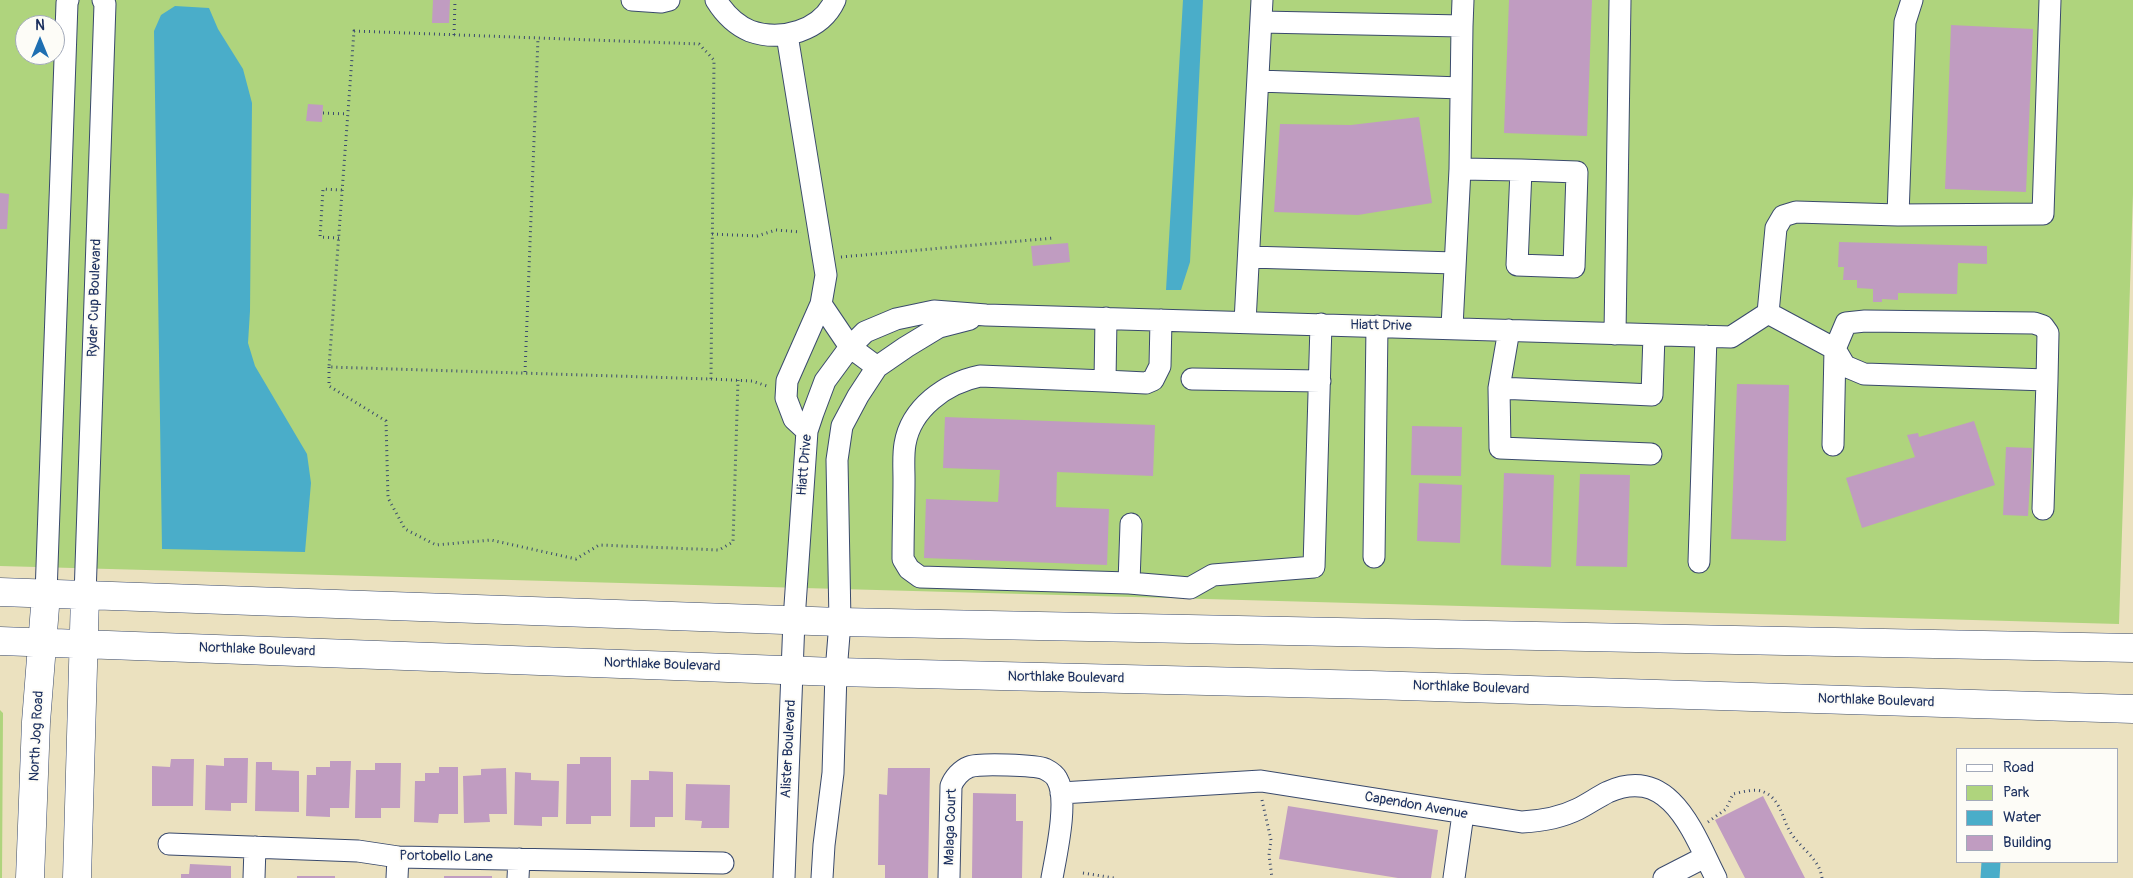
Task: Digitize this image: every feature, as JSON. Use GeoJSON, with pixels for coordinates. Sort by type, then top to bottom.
{"type":"FeatureCollection","features":[{"type":"Feature","properties":{"kind":"main road"},"geometry":{"type":"LineString","coordinates":[[0,592],[840,622],[2131,648]]}},
{"type":"Feature","properties":{"kind":"main road","name":"North Jog Road"},"geometry":{"type":"LineString","coordinates":[[30,878],[36,722],[46,594]]}},
{"type":"Feature","properties":{"kind":"main road"},"geometry":{"type":"LineString","coordinates":[[77,878],[85,596]]}},
{"type":"Feature","properties":{"kind":"main road","name":"Northlake Boulevard"},"geometry":{"type":"LineString","coordinates":[[0,641],[836,672],[1371,685],[2130,709]]}},
{"type":"Feature","properties":{"kind":"street"},"geometry":{"type":"LineString","coordinates":[[46,594],[66,12],[68,0]]}},
{"type":"Feature","properties":{"kind":"street","name":"Ryder Cup Boulevard"},"geometry":{"type":"LineString","coordinates":[[85,596],[105,4],[103,0]]}},
{"type":"Feature","properties":{"kind":"street"},"geometry":{"type":"LineString","coordinates":[[632,0],[661,2],[669,0]]}},
{"type":"Feature","properties":{"kind":"street"},"geometry":{"type":"LineString","coordinates":[[716,0],[730,18],[750,31],[771,36],[787,35],[802,30],[825,14],[835,0]]}},
{"type":"Feature","properties":{"kind":"street"},"geometry":{"type":"LineString","coordinates":[[1245,322],[1262,0]]}},
{"type":"Feature","properties":{"kind":"street"},"geometry":{"type":"LineString","coordinates":[[1452,327],[1460,169],[1463,0]]}},
{"type":"Feature","properties":{"kind":"street"},"geometry":{"type":"LineString","coordinates":[[1615,334],[1620,0]]}},
{"type":"Feature","properties":{"kind":"street"},"geometry":{"type":"LineString","coordinates":[[1898,215],[1906,22],[1912,0]]}},
{"type":"Feature","properties":{"kind":"street"},"geometry":{"type":"LineString","coordinates":[[2047,380],[1864,374],[1845,366],[1835,349],[1768,313],[1776,228],[1783,216],[1796,212],[1898,215],[2043,214],[2050,0]]}},
{"type":"Feature","properties":{"kind":"street"},"geometry":{"type":"LineString","coordinates":[[1261,22],[1462,26]]}},
{"type":"Feature","properties":{"kind":"street"},"geometry":{"type":"LineString","coordinates":[[787,35],[826,275],[821,304],[787,381],[786,398],[794,419],[807,431]]}},
{"type":"Feature","properties":{"kind":"street"},"geometry":{"type":"LineString","coordinates":[[1258,81],[1461,88]]}},
{"type":"Feature","properties":{"kind":"street"},"geometry":{"type":"LineString","coordinates":[[1460,169],[1521,170],[1577,172],[1574,267],[1517,265],[1521,170]]}},
{"type":"Feature","properties":{"kind":"street"},"geometry":{"type":"LineString","coordinates":[[1249,256],[1456,264]]}},
{"type":"Feature","properties":{"kind":"street"},"geometry":{"type":"LineString","coordinates":[[821,304],[850,347],[877,367]]}},
{"type":"Feature","properties":{"kind":"street","name":"Hiatt Drive"},"geometry":{"type":"LineString","coordinates":[[794,620],[807,431],[825,381],[850,347],[865,332],[896,319],[934,311],[986,315],[1452,327],[1730,337],[1768,313]]}},
{"type":"Feature","properties":{"kind":"street","name":"Hiatt Drive"},"geometry":{"type":"LineString","coordinates":[[840,622],[837,460],[842,426],[858,396],[877,367],[939,327],[986,315]]}},
{"type":"Feature","properties":{"kind":"street"},"geometry":{"type":"LineString","coordinates":[[1105,381],[1106,318]]}},
{"type":"Feature","properties":{"kind":"street"},"geometry":{"type":"LineString","coordinates":[[1161,320],[1160,366],[1154,380],[1146,383],[980,376],[966,379],[934,396],[914,420],[905,444],[903,559],[909,569],[920,577],[1129,583],[1190,588],[1213,575],[1314,567],[1321,324]]}},
{"type":"Feature","properties":{"kind":"street"},"geometry":{"type":"LineString","coordinates":[[1833,445],[1835,349],[1846,323],[1865,320],[2034,323],[2043,326],[2048,333],[2043,509]]}},
{"type":"Feature","properties":{"kind":"street"},"geometry":{"type":"LineString","coordinates":[[1374,557],[1377,326]]}},
{"type":"Feature","properties":{"kind":"street"},"geometry":{"type":"LineString","coordinates":[[1509,330],[1499,388],[1500,448],[1651,454]]}},
{"type":"Feature","properties":{"kind":"street"},"geometry":{"type":"LineString","coordinates":[[1499,388],[1652,395],[1654,335]]}},
{"type":"Feature","properties":{"kind":"street"},"geometry":{"type":"LineString","coordinates":[[1699,562],[1706,336]]}},
{"type":"Feature","properties":{"kind":"street"},"geometry":{"type":"LineString","coordinates":[[1192,379],[1320,381]]}},
{"type":"Feature","properties":{"kind":"street"},"geometry":{"type":"LineString","coordinates":[[1129,583],[1131,524]]}},
{"type":"Feature","properties":{"kind":"street","name":"Alister Boulevard"},"geometry":{"type":"LineString","coordinates":[[784,878],[794,620]]}},
{"type":"Feature","properties":{"kind":"street"},"geometry":{"type":"LineString","coordinates":[[822,878],[833,773],[836,672],[840,622]]}},
{"type":"Feature","properties":{"kind":"street","name":"Malaga Court"},"geometry":{"type":"LineString","coordinates":[[949,878],[951,786],[953,780],[966,768],[985,764],[1045,769],[1057,780],[1061,793]]}},
{"type":"Feature","properties":{"kind":"street","name":"Capendon Avenue"},"geometry":{"type":"LineString","coordinates":[[1061,793],[1261,781],[1503,820],[1538,821],[1576,810],[1620,788],[1646,786],[1668,797],[1679,808],[1716,878]]}},
{"type":"Feature","properties":{"kind":"street"},"geometry":{"type":"LineString","coordinates":[[1052,878],[1059,839],[1061,793]]}},
{"type":"Feature","properties":{"kind":"street"},"geometry":{"type":"LineString","coordinates":[[1454,878],[1463,814]]}},
{"type":"Feature","properties":{"kind":"street","name":"Portobello Lane"},"geometry":{"type":"LineString","coordinates":[[169,844],[358,851],[398,857],[519,868],[656,870],[723,863]]}},
{"type":"Feature","properties":{"kind":"street"},"geometry":{"type":"LineString","coordinates":[[254,878],[255,847]]}},
{"type":"Feature","properties":{"kind":"street"},"geometry":{"type":"LineString","coordinates":[[397,878],[398,857]]}},
{"type":"Feature","properties":{"kind":"street"},"geometry":{"type":"LineString","coordinates":[[1664,878],[1705,858]]}},
{"type":"Feature","properties":{"kind":"path"},"geometry":{"type":"LineString","coordinates":[[454,35],[455,0]]}},
{"type":"Feature","properties":{"kind":"path"},"geometry":{"type":"LineString","coordinates":[[711,379],[714,60],[699,44],[354,31],[328,386],[386,422],[388,498],[405,529],[436,545],[491,540],[576,559],[599,545],[719,550],[733,542],[738,380]]}},
{"type":"Feature","properties":{"kind":"path"},"geometry":{"type":"LineString","coordinates":[[525,372],[538,38]]}},
{"type":"Feature","properties":{"kind":"path"},"geometry":{"type":"LineString","coordinates":[[322,113],[348,114]]}},
{"type":"Feature","properties":{"kind":"path"},"geometry":{"type":"LineString","coordinates":[[339,238],[320,236],[322,189],[342,190]]}},
{"type":"Feature","properties":{"kind":"path"},"geometry":{"type":"LineString","coordinates":[[712,234],[757,236],[776,230],[820,233]]}},
{"type":"Feature","properties":{"kind":"path"},"geometry":{"type":"LineString","coordinates":[[824,259],[1054,238]]}},
{"type":"Feature","properties":{"kind":"path"},"geometry":{"type":"LineString","coordinates":[[329,367],[738,380],[752,381],[786,392]]}},
{"type":"Feature","properties":{"kind":"path"},"geometry":{"type":"LineString","coordinates":[[1261,781],[1263,805],[1268,820],[1271,840],[1269,855],[1272,878]]}},
{"type":"Feature","properties":{"kind":"path"},"geometry":{"type":"LineString","coordinates":[[1702,828],[1726,809],[1733,794],[1764,791],[1779,805],[1790,831],[1821,868],[1822,878]]}},
{"type":"Feature","properties":{"kind":"path"},"geometry":{"type":"LineString","coordinates":[[1083,873],[1114,878]]}},
{"type":"Feature","properties":{"kind":"green space"},"geometry":{"type":"Polygon","coordinates":[[[0,0],[2133,0],[2133,194],[2119,624],[0,566],[0,0]]]}},
{"type":"Feature","properties":{"kind":"green space"},"geometry":{"type":"Polygon","coordinates":[[[0,710],[3,713],[2,878],[0,878],[0,710]]]}},
{"type":"Feature","properties":{"kind":"water"},"geometry":{"type":"Polygon","coordinates":[[[1183,0],[1203,0],[1190,262],[1181,290],[1166,290],[1183,0]]]}},
{"type":"Feature","properties":{"kind":"water"},"geometry":{"type":"Polygon","coordinates":[[[175,6],[209,8],[218,29],[243,69],[252,103],[248,343],[255,366],[307,454],[311,483],[305,552],[162,549],[154,31],[161,15],[175,6]]]}},
{"type":"Feature","properties":{"kind":"building"},"geometry":{"type":"Polygon","coordinates":[[[433,0],[450,0],[449,23],[432,23],[433,0]]]}},
{"type":"Feature","properties":{"kind":"building"},"geometry":{"type":"Polygon","coordinates":[[[1509,0],[1592,0],[1587,136],[1504,133],[1509,0]]]}},
{"type":"Feature","properties":{"kind":"building"},"geometry":{"type":"Polygon","coordinates":[[[1951,25],[2033,29],[2026,192],[1945,189],[1951,25]]]}},
{"type":"Feature","properties":{"kind":"building"},"geometry":{"type":"Polygon","coordinates":[[[308,104],[323,105],[322,122],[306,121],[308,104]]]}},
{"type":"Feature","properties":{"kind":"building"},"geometry":{"type":"Polygon","coordinates":[[[1419,117],[1432,203],[1358,215],[1274,212],[1280,124],[1351,125],[1419,117]]]}},
{"type":"Feature","properties":{"kind":"building"},"geometry":{"type":"Polygon","coordinates":[[[0,193],[9,194],[7,229],[0,229],[0,193]]]}},
{"type":"Feature","properties":{"kind":"building"},"geometry":{"type":"Polygon","coordinates":[[[1839,242],[1987,246],[1987,264],[1958,263],[1957,294],[1898,293],[1898,300],[1882,299],[1882,302],[1873,302],[1873,289],[1857,288],[1857,280],[1843,280],[1844,267],[1838,267],[1839,242]]]}},
{"type":"Feature","properties":{"kind":"building"},"geometry":{"type":"Polygon","coordinates":[[[1068,243],[1070,262],[1033,266],[1031,246],[1068,243]]]}},
{"type":"Feature","properties":{"kind":"building"},"geometry":{"type":"Polygon","coordinates":[[[1737,384],[1789,385],[1786,541],[1731,539],[1737,384]]]}},
{"type":"Feature","properties":{"kind":"building"},"geometry":{"type":"Polygon","coordinates":[[[945,417],[1155,425],[1153,476],[1057,472],[1056,507],[1109,509],[1107,565],[924,558],[926,499],[998,502],[1000,470],[943,468],[945,417]]]}},
{"type":"Feature","properties":{"kind":"building"},"geometry":{"type":"Polygon","coordinates":[[[1974,421],[1995,485],[1862,528],[1846,478],[1915,457],[1907,435],[1918,433],[1919,437],[1974,421]]]}},
{"type":"Feature","properties":{"kind":"building"},"geometry":{"type":"Polygon","coordinates":[[[1412,426],[1462,427],[1461,476],[1411,475],[1412,426]]]}},
{"type":"Feature","properties":{"kind":"building"},"geometry":{"type":"Polygon","coordinates":[[[2006,447],[2032,448],[2028,516],[2003,515],[2006,447]]]}},
{"type":"Feature","properties":{"kind":"building"},"geometry":{"type":"Polygon","coordinates":[[[1504,473],[1554,475],[1551,567],[1501,565],[1504,473]]]}},
{"type":"Feature","properties":{"kind":"building"},"geometry":{"type":"Polygon","coordinates":[[[1580,474],[1630,475],[1627,567],[1576,566],[1580,474]]]}},
{"type":"Feature","properties":{"kind":"building"},"geometry":{"type":"Polygon","coordinates":[[[1419,483],[1462,485],[1460,543],[1417,541],[1419,483]]]}},
{"type":"Feature","properties":{"kind":"building"},"geometry":{"type":"Polygon","coordinates":[[[580,757],[611,757],[611,816],[591,816],[591,824],[566,824],[567,764],[580,764],[580,757]]]}},
{"type":"Feature","properties":{"kind":"building"},"geometry":{"type":"Polygon","coordinates":[[[224,758],[248,758],[247,803],[231,803],[231,811],[205,810],[206,765],[224,766],[224,758]]]}},
{"type":"Feature","properties":{"kind":"building"},"geometry":{"type":"Polygon","coordinates":[[[171,759],[194,759],[193,806],[152,806],[152,766],[170,767],[171,759]]]}},
{"type":"Feature","properties":{"kind":"building"},"geometry":{"type":"Polygon","coordinates":[[[330,761],[351,761],[349,808],[330,808],[330,817],[306,816],[307,775],[316,775],[316,767],[330,767],[330,761]]]}},
{"type":"Feature","properties":{"kind":"building"},"geometry":{"type":"Polygon","coordinates":[[[256,762],[272,762],[272,770],[299,771],[299,812],[255,811],[256,762]]]}},
{"type":"Feature","properties":{"kind":"building"},"geometry":{"type":"Polygon","coordinates":[[[375,763],[401,763],[400,808],[381,808],[381,818],[355,818],[356,770],[375,770],[375,763]]]}},
{"type":"Feature","properties":{"kind":"building"},"geometry":{"type":"Polygon","coordinates":[[[439,767],[458,767],[458,814],[439,814],[438,823],[414,822],[415,781],[425,781],[425,773],[439,773],[439,767]]]}},
{"type":"Feature","properties":{"kind":"building"},"geometry":{"type":"Polygon","coordinates":[[[506,768],[507,814],[489,814],[490,822],[464,823],[463,776],[481,775],[481,769],[506,768]]]}},
{"type":"Feature","properties":{"kind":"building"},"geometry":{"type":"Polygon","coordinates":[[[888,768],[930,768],[928,878],[885,878],[885,865],[878,865],[879,794],[887,795],[888,768]]]}},
{"type":"Feature","properties":{"kind":"building"},"geometry":{"type":"Polygon","coordinates":[[[649,771],[673,772],[673,817],[655,817],[655,827],[630,827],[631,780],[649,780],[649,771]]]}},
{"type":"Feature","properties":{"kind":"building"},"geometry":{"type":"Polygon","coordinates":[[[515,772],[531,773],[531,780],[559,781],[558,817],[542,817],[542,826],[514,825],[515,772]]]}},
{"type":"Feature","properties":{"kind":"building"},"geometry":{"type":"Polygon","coordinates":[[[686,784],[730,785],[729,828],[701,828],[702,821],[685,820],[686,784]]]}},
{"type":"Feature","properties":{"kind":"building"},"geometry":{"type":"Polygon","coordinates":[[[973,793],[1016,794],[1016,821],[1023,821],[1022,878],[972,878],[973,793]]]}},
{"type":"Feature","properties":{"kind":"building"},"geometry":{"type":"Polygon","coordinates":[[[1763,796],[1805,878],[1745,878],[1715,820],[1763,796]]]}},
{"type":"Feature","properties":{"kind":"building"},"geometry":{"type":"Polygon","coordinates":[[[1288,806],[1438,830],[1431,878],[1398,878],[1279,859],[1288,806]]]}},
{"type":"Feature","properties":{"kind":"building"},"geometry":{"type":"Polygon","coordinates":[[[190,864],[231,866],[231,878],[181,878],[181,874],[189,874],[190,864]]]}},
{"type":"Feature","properties":{"kind":"building"},"geometry":{"type":"Polygon","coordinates":[[[297,876],[335,876],[335,878],[297,878],[297,876]]]}},
{"type":"Feature","properties":{"kind":"building"},"geometry":{"type":"Polygon","coordinates":[[[444,876],[492,876],[492,878],[444,878],[444,876]]]}},
{"type":"Feature","properties":{"kind":"waterway"},"geometry":{"type":"LineString","coordinates":[[1990,878],[1991,863]]}}]}
